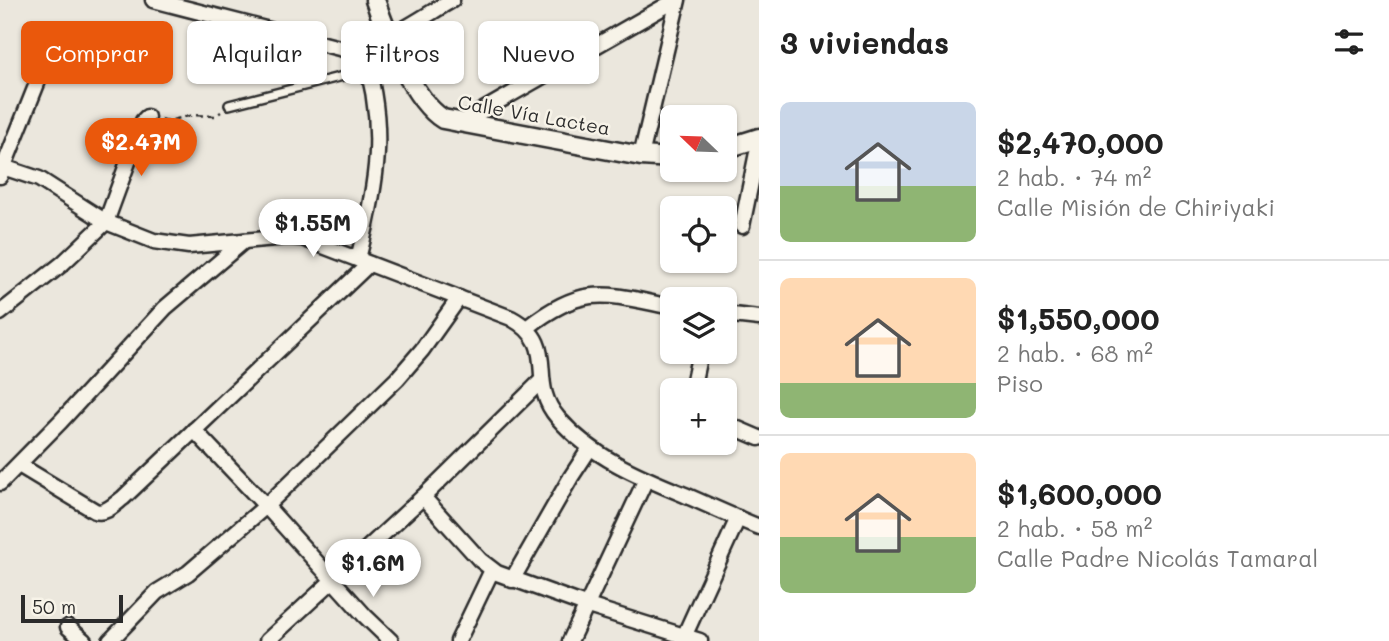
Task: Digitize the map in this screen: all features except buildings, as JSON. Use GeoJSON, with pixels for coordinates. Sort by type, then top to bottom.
{"type":"FeatureCollection","features":[{"type":"Feature","properties":{"kind":"street"},"geometry":{"type":"LineString","coordinates":[[153,0],[341,49]]}},
{"type":"Feature","properties":{"kind":"street","name":"Calle Vía Lactea"},"geometry":{"type":"LineString","coordinates":[[375,0],[382,21]]}},
{"type":"Feature","properties":{"kind":"street"},"geometry":{"type":"LineString","coordinates":[[415,21],[452,0]]}},
{"type":"Feature","properties":{"kind":"street"},"geometry":{"type":"LineString","coordinates":[[459,124],[677,0]]}},
{"type":"Feature","properties":{"kind":"street"},"geometry":{"type":"LineString","coordinates":[[641,156],[677,0]]}},
{"type":"Feature","properties":{"kind":"street"},"geometry":{"type":"LineString","coordinates":[[37,84],[2,170],[25,173],[51,186],[106,222],[137,236],[189,246],[302,238],[511,318],[528,327],[537,340],[547,403],[558,418],[590,449],[646,479],[759,527]]}},
{"type":"Feature","properties":{"kind":"street"},"geometry":{"type":"LineString","coordinates":[[19,465],[95,512],[102,513],[123,498],[194,430],[364,261],[377,149],[376,111],[372,84]]}},
{"type":"Feature","properties":{"kind":"street","name":"Calle Vía Lactea"},"geometry":{"type":"LineString","coordinates":[[415,84],[428,107],[443,119],[459,124],[660,157]]}},
{"type":"Feature","properties":{"kind":"street"},"geometry":{"type":"LineString","coordinates":[[0,313],[62,264],[106,222],[143,121],[147,117]]}},
{"type":"Feature","properties":{"kind":"street"},"geometry":{"type":"LineString","coordinates":[[737,146],[759,141],[742,226]]}},
{"type":"Feature","properties":{"kind":"street"},"geometry":{"type":"LineString","coordinates":[[0,483],[165,307],[244,241]]}},
{"type":"Feature","properties":{"kind":"street"},"geometry":{"type":"LineString","coordinates":[[528,327],[554,308],[588,295],[660,305]]}},
{"type":"Feature","properties":{"kind":"street"},"geometry":{"type":"LineString","coordinates":[[110,641],[157,592],[188,573],[266,506],[397,379],[422,350],[458,298]]}},
{"type":"Feature","properties":{"kind":"street"},"geometry":{"type":"LineString","coordinates":[[737,315],[759,318]]}},
{"type":"Feature","properties":{"kind":"street"},"geometry":{"type":"LineString","coordinates":[[267,641],[422,498],[542,380]]}},
{"type":"Feature","properties":{"kind":"street"},"geometry":{"type":"LineString","coordinates":[[737,429],[759,438]]}},
{"type":"Feature","properties":{"kind":"street"},"geometry":{"type":"LineString","coordinates":[[194,430],[333,582],[391,641]]}},
{"type":"Feature","properties":{"kind":"street"},"geometry":{"type":"LineString","coordinates":[[512,580],[590,449]]}},
{"type":"Feature","properties":{"kind":"street"},"geometry":{"type":"LineString","coordinates":[[570,641],[646,479]]}},
{"type":"Feature","properties":{"kind":"street"},"geometry":{"type":"LineString","coordinates":[[422,498],[492,570],[512,580],[683,639],[700,641]]}},
{"type":"Feature","properties":{"kind":"street"},"geometry":{"type":"LineString","coordinates":[[683,639],[738,518]]}},
{"type":"Feature","properties":{"kind":"street"},"geometry":{"type":"LineString","coordinates":[[458,641],[492,570]]}},
{"type":"Feature","properties":{"kind":"street"},"geometry":{"type":"LineString","coordinates":[[68,627],[84,641]]}},
{"type":"Feature","properties":{"kind":"lane"},"geometry":{"type":"LineString","coordinates":[[229,105],[341,77]]}},
{"type":"Feature","properties":{"kind":"path"},"geometry":{"type":"LineString","coordinates":[[147,117],[154,116],[168,121],[192,115],[215,116],[229,105]]}}]}
